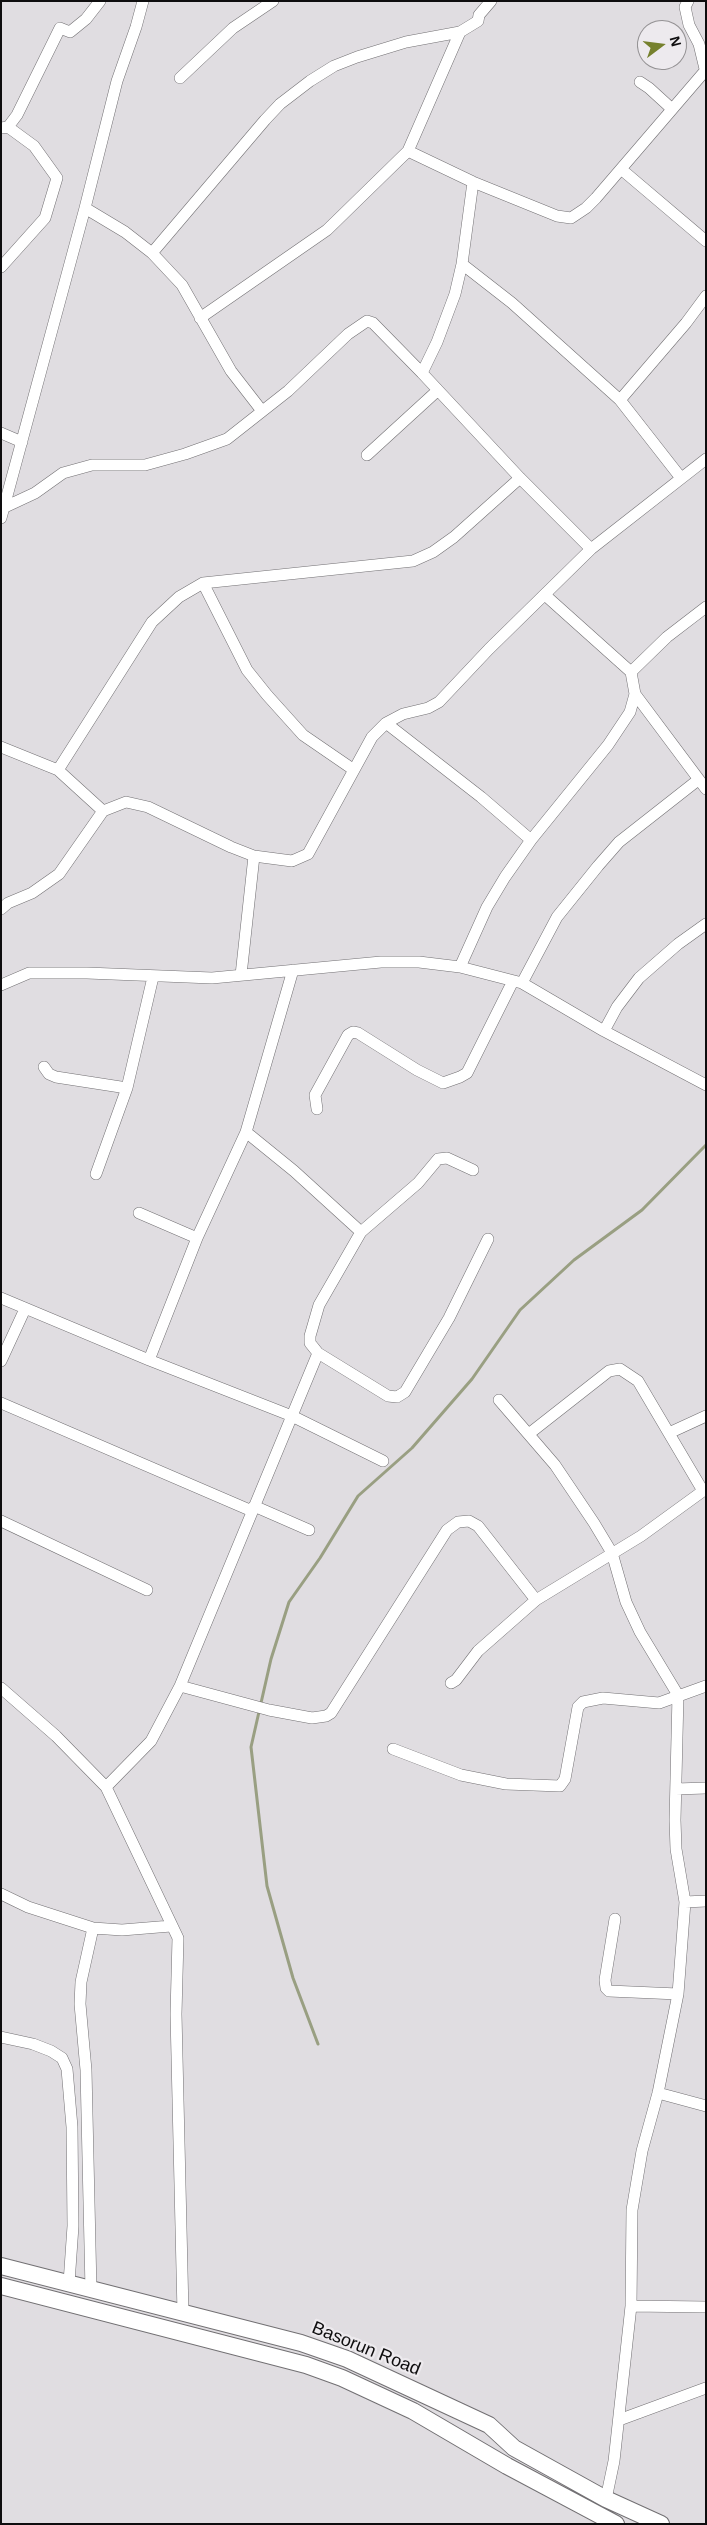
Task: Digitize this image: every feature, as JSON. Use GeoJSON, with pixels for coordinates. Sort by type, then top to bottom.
{"type":"FeatureCollection","features":[{"type":"Feature","properties":{"kind":"main road","name":"Basorun Road"},"geometry":{"type":"LineString","coordinates":[[1,2266],[301,2343],[347,2359],[490,2425],[514,2448],[606,2499],[661,2524]]}},
{"type":"Feature","properties":{"kind":"main road","name":"Basorun Road"},"geometry":{"type":"LineString","coordinates":[[1,2286],[306,2365],[342,2378],[413,2411],[508,2466],[616,2524]]}},
{"type":"Feature","properties":{"kind":"street"},"geometry":{"type":"LineString","coordinates":[[1,267],[45,218],[57,178],[34,146],[5,128],[16,115],[60,28],[70,32],[86,19],[100,1]]}},
{"type":"Feature","properties":{"kind":"street"},"geometry":{"type":"LineString","coordinates":[[2,510],[86,208],[117,81],[143,1]]}},
{"type":"Feature","properties":{"kind":"street"},"geometry":{"type":"LineString","coordinates":[[180,78],[233,28],[273,1]]}},
{"type":"Feature","properties":{"kind":"street"},"geometry":{"type":"LineString","coordinates":[[152,253],[264,120],[280,104],[310,81],[334,66],[357,57],[406,42],[460,32],[478,21],[479,15],[491,1]]}},
{"type":"Feature","properties":{"kind":"street"},"geometry":{"type":"LineString","coordinates":[[408,151],[473,182],[557,216],[571,218],[586,208],[705,72],[700,44],[685,8],[688,1]]}},
{"type":"Feature","properties":{"kind":"street"},"geometry":{"type":"LineString","coordinates":[[200,318],[280,265],[327,230],[408,151],[416,138],[427,105],[460,32]]}},
{"type":"Feature","properties":{"kind":"street"},"geometry":{"type":"LineString","coordinates":[[640,82],[672,109]]}},
{"type":"Feature","properties":{"kind":"street"},"geometry":{"type":"LineString","coordinates":[[621,169],[706,241]]}},
{"type":"Feature","properties":{"kind":"street"},"geometry":{"type":"LineString","coordinates":[[422,373],[440,334],[455,294],[462,264],[473,182]]}},
{"type":"Feature","properties":{"kind":"street"},"geometry":{"type":"LineString","coordinates":[[86,208],[125,232],[152,253],[182,285],[231,371],[262,411]]}},
{"type":"Feature","properties":{"kind":"street"},"geometry":{"type":"LineString","coordinates":[[462,264],[512,303],[620,400],[682,478]]}},
{"type":"Feature","properties":{"kind":"street"},"geometry":{"type":"LineString","coordinates":[[620,400],[686,323],[706,296]]}},
{"type":"Feature","properties":{"kind":"street"},"geometry":{"type":"LineString","coordinates":[[2,510],[35,493],[63,473],[92,465],[145,465],[227,439],[294,385],[348,334],[367,321],[373,323],[520,478],[591,549]]}},
{"type":"Feature","properties":{"kind":"street"},"geometry":{"type":"LineString","coordinates":[[367,455],[437,391]]}},
{"type":"Feature","properties":{"kind":"street"},"geometry":{"type":"LineString","coordinates":[[1,433],[22,442]]}},
{"type":"Feature","properties":{"kind":"street"},"geometry":{"type":"LineString","coordinates":[[1,909],[8,903],[32,893],[59,874],[103,811],[126,802],[148,807],[231,848],[254,856],[292,861],[308,854],[372,737],[386,723],[403,714],[428,708],[439,702],[489,649],[591,549],[706,459]]}},
{"type":"Feature","properties":{"kind":"street"},"geometry":{"type":"LineString","coordinates":[[58,770],[152,622],[179,597],[203,583],[413,561],[433,552],[454,536],[520,478]]}},
{"type":"Feature","properties":{"kind":"street"},"geometry":{"type":"LineString","coordinates":[[203,583],[246,670],[304,736],[354,770]]}},
{"type":"Feature","properties":{"kind":"street"},"geometry":{"type":"LineString","coordinates":[[460,967],[487,907],[531,840],[608,745],[630,712],[635,694],[631,672],[545,595]]}},
{"type":"Feature","properties":{"kind":"street"},"geometry":{"type":"LineString","coordinates":[[631,672],[667,637],[706,607]]}},
{"type":"Feature","properties":{"kind":"street"},"geometry":{"type":"LineString","coordinates":[[317,1109],[316,1095],[348,1035],[353,1032],[358,1033],[417,1070],[443,1083],[460,1077],[466,1072],[558,917],[598,866],[619,842],[702,784],[635,694]]}},
{"type":"Feature","properties":{"kind":"street"},"geometry":{"type":"LineString","coordinates":[[386,723],[474,791],[531,840]]}},
{"type":"Feature","properties":{"kind":"street"},"geometry":{"type":"LineString","coordinates":[[1,747],[58,770],[103,811]]}},
{"type":"Feature","properties":{"kind":"street"},"geometry":{"type":"LineString","coordinates":[[241,975],[254,856]]}},
{"type":"Feature","properties":{"kind":"street"},"geometry":{"type":"LineString","coordinates":[[604,1031],[617,1007],[639,978],[678,944],[706,924]]}},
{"type":"Feature","properties":{"kind":"street"},"geometry":{"type":"LineString","coordinates":[[1,985],[30,973],[88,973],[212,978],[381,962],[419,962],[460,967],[518,982],[604,1031],[706,1085]]}},
{"type":"Feature","properties":{"kind":"street"},"geometry":{"type":"LineString","coordinates":[[149,1360],[197,1238],[246,1132],[293,970]]}},
{"type":"Feature","properties":{"kind":"street"},"geometry":{"type":"LineString","coordinates":[[96,1174],[127,1088],[153,977]]}},
{"type":"Feature","properties":{"kind":"street"},"geometry":{"type":"LineString","coordinates":[[44,1067],[50,1074],[56,1077],[127,1088]]}},
{"type":"Feature","properties":{"kind":"street"},"geometry":{"type":"LineString","coordinates":[[246,1132],[294,1171],[361,1232]]}},
{"type":"Feature","properties":{"kind":"street"},"geometry":{"type":"LineString","coordinates":[[473,1170],[447,1158],[438,1159],[418,1183],[361,1232],[319,1305],[310,1336],[310,1343],[318,1353],[388,1396],[397,1397],[404,1392],[449,1318],[488,1240]]}},
{"type":"Feature","properties":{"kind":"street"},"geometry":{"type":"LineString","coordinates":[[139,1213],[197,1238]]}},
{"type":"Feature","properties":{"kind":"street"},"geometry":{"type":"LineString","coordinates":[[1,1298],[149,1360],[292,1416],[383,1461]]}},
{"type":"Feature","properties":{"kind":"street"},"geometry":{"type":"LineString","coordinates":[[1,1361],[25,1309]]}},
{"type":"Feature","properties":{"kind":"street"},"geometry":{"type":"LineString","coordinates":[[106,1787],[151,1742],[180,1686],[318,1353]]}},
{"type":"Feature","properties":{"kind":"street"},"geometry":{"type":"LineString","coordinates":[[451,1683],[456,1680],[478,1651],[536,1600],[641,1536],[704,1492],[638,1381],[620,1369],[609,1371],[530,1433]]}},
{"type":"Feature","properties":{"kind":"street"},"geometry":{"type":"LineString","coordinates":[[499,1400],[530,1433],[555,1464],[612,1553],[626,1602],[640,1632],[678,1695],[676,1849],[685,1902],[678,1994],[658,2093],[642,2150],[632,2210],[631,2306],[619,2420],[606,2499]]}},
{"type":"Feature","properties":{"kind":"street"},"geometry":{"type":"LineString","coordinates":[[1,1403],[253,1509],[309,1530]]}},
{"type":"Feature","properties":{"kind":"street"},"geometry":{"type":"LineString","coordinates":[[669,1433],[706,1416]]}},
{"type":"Feature","properties":{"kind":"street"},"geometry":{"type":"LineString","coordinates":[[1,1520],[147,1590]]}},
{"type":"Feature","properties":{"kind":"street"},"geometry":{"type":"LineString","coordinates":[[180,1686],[246,1702],[269,1710],[312,1718],[331,1712],[447,1530],[458,1522],[469,1521],[478,1526],[536,1600]]}},
{"type":"Feature","properties":{"kind":"street"},"geometry":{"type":"LineString","coordinates":[[394,1749],[461,1774],[506,1784],[560,1786],[565,1779],[578,1707],[583,1702],[603,1698],[659,1704],[671,1700],[678,1695],[706,1686]]}},
{"type":"Feature","properties":{"kind":"street"},"geometry":{"type":"LineString","coordinates":[[1,1688],[56,1736],[106,1787],[178,1938],[176,2014],[183,2313]]}},
{"type":"Feature","properties":{"kind":"street"},"geometry":{"type":"LineString","coordinates":[[676,1789],[706,1788]]}},
{"type":"Feature","properties":{"kind":"street"},"geometry":{"type":"LineString","coordinates":[[1,1894],[28,1906],[93,1928],[122,1930],[171,1926]]}},
{"type":"Feature","properties":{"kind":"street"},"geometry":{"type":"LineString","coordinates":[[685,1902],[706,1900]]}},
{"type":"Feature","properties":{"kind":"street"},"geometry":{"type":"LineString","coordinates":[[615,1919],[605,1980],[606,1988],[609,1991],[678,1994]]}},
{"type":"Feature","properties":{"kind":"street"},"geometry":{"type":"LineString","coordinates":[[91,2290],[86,2056],[80,2004],[81,1982],[93,1928]]}},
{"type":"Feature","properties":{"kind":"street"},"geometry":{"type":"LineString","coordinates":[[1,2036],[33,2044],[50,2051],[62,2058],[68,2069],[72,2127],[73,2226],[68,2283]]}},
{"type":"Feature","properties":{"kind":"street"},"geometry":{"type":"LineString","coordinates":[[658,2093],[706,2106]]}},
{"type":"Feature","properties":{"kind":"street"},"geometry":{"type":"LineString","coordinates":[[631,2306],[706,2308]]}},
{"type":"Feature","properties":{"kind":"street"},"geometry":{"type":"LineString","coordinates":[[619,2420],[706,2388]]}},
{"type":"Feature","properties":{"kind":"waterway"},"geometry":{"type":"LineString","coordinates":[[318,2044],[293,1978],[267,1886],[251,1747],[271,1659],[289,1602],[320,1558],[358,1496],[412,1448],[472,1379],[520,1310],[574,1260],[642,1210],[706,1145]]}}]}
